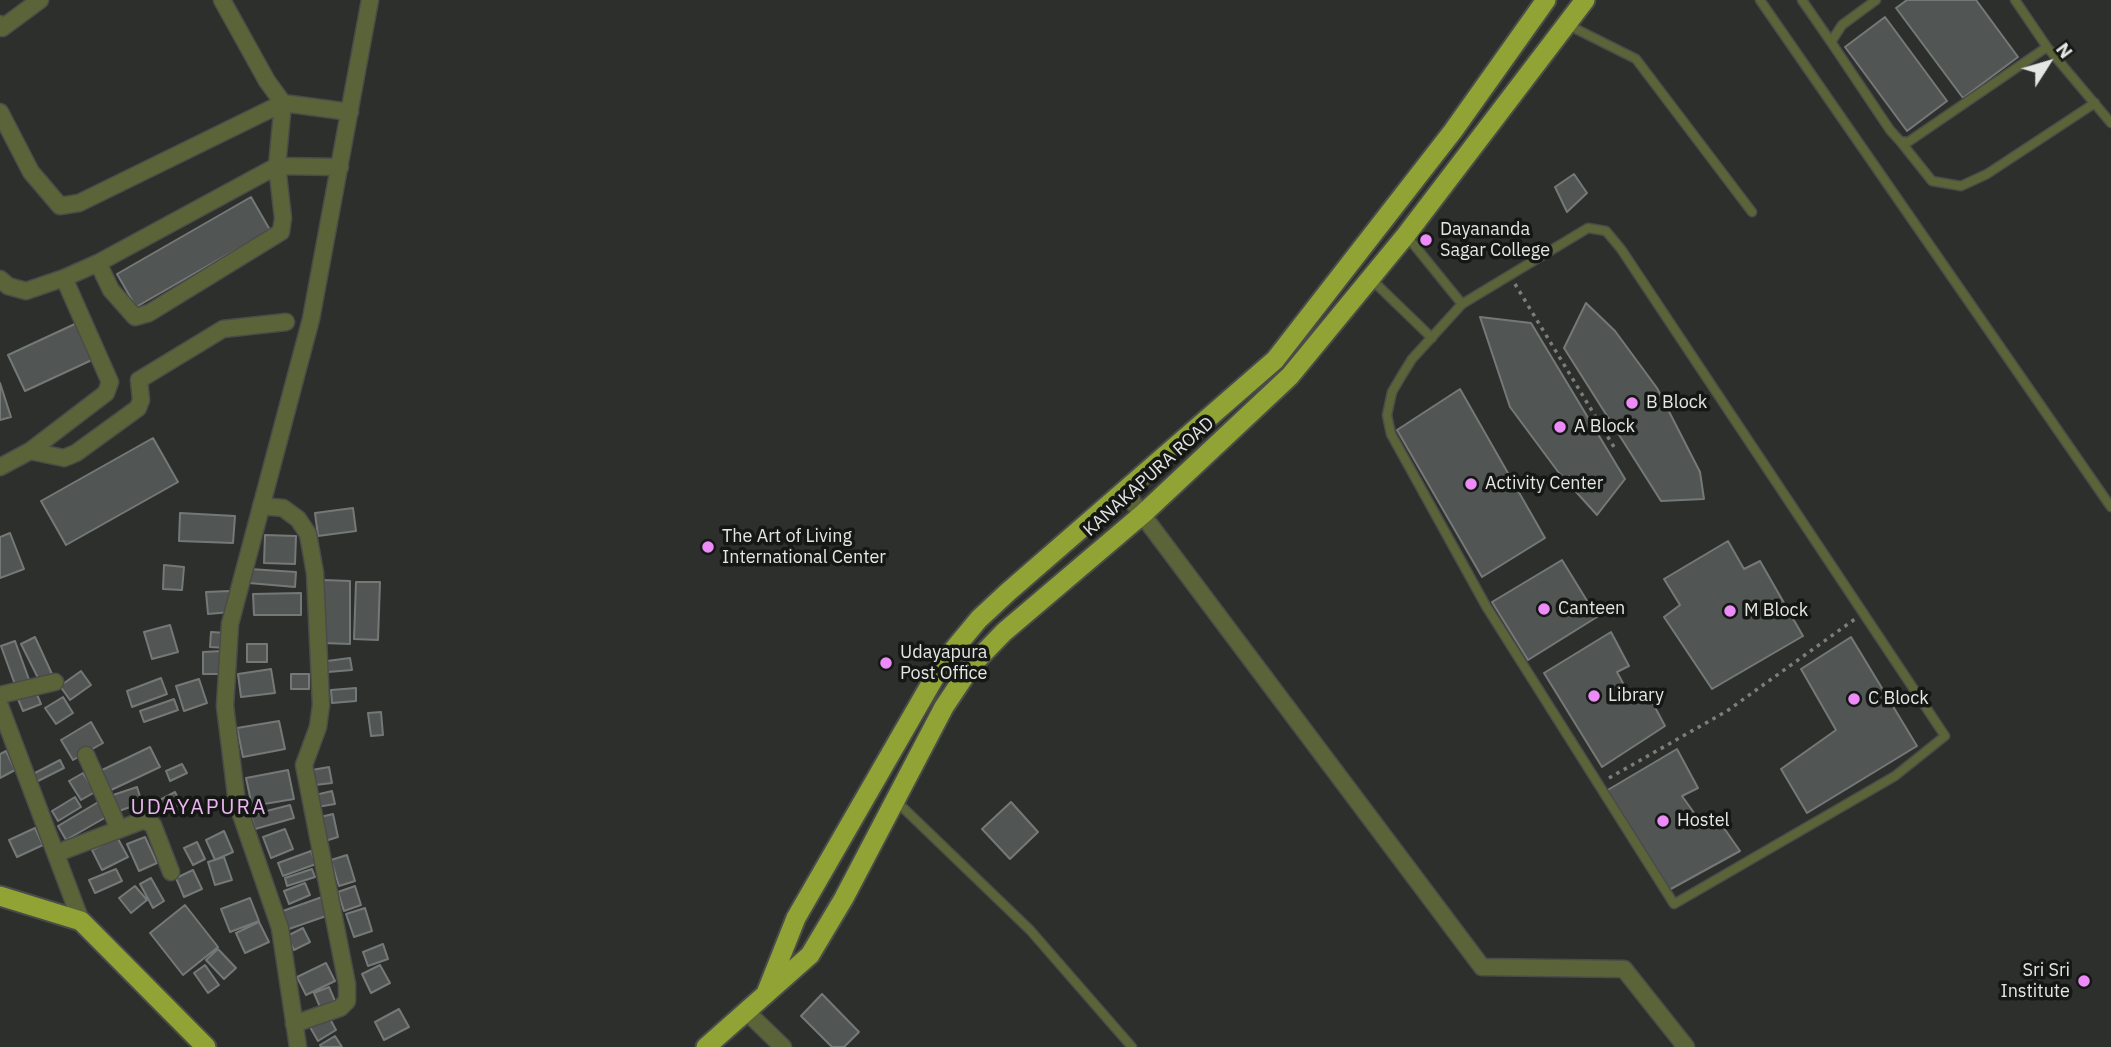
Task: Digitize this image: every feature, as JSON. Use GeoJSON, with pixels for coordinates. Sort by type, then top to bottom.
{"type":"FeatureCollection","features":[{"type":"Feature","properties":{"kind":"highway","name":"KANAKAPURA ROAD"},"geometry":{"type":"LineString","coordinates":[[766,996],[786,938],[944,661],[979,619],[1275,360],[1445,141],[1546,0]]}},
{"type":"Feature","properties":{"kind":"highway","name":"KANAKAPURA ROAD"},"geometry":{"type":"LineString","coordinates":[[706,1047],[810,956],[944,708],[972,665],[1004,632],[1144,513],[1290,376],[1406,235],[1585,0]]}},
{"type":"Feature","properties":{"kind":"highway"},"geometry":{"type":"LineString","coordinates":[[923,696],[944,708]]}},
{"type":"Feature","properties":{"kind":"highway"},"geometry":{"type":"LineString","coordinates":[[0,896],[81,921],[206,1047]]}},
{"type":"Feature","properties":{"kind":"street"},"geometry":{"type":"LineString","coordinates":[[0,24],[2,28],[40,0]]}},
{"type":"Feature","properties":{"kind":"street"},"geometry":{"type":"LineString","coordinates":[[98,263],[111,290],[135,317],[149,313],[281,232],[283,218],[277,166],[283,103],[222,0]]}},
{"type":"Feature","properties":{"kind":"street"},"geometry":{"type":"LineString","coordinates":[[298,1047],[280,928],[237,803],[225,706],[230,625],[311,319],[370,0]]}},
{"type":"Feature","properties":{"kind":"street"},"geometry":{"type":"LineString","coordinates":[[0,112],[31,172],[61,206],[79,203],[283,103],[350,112]]}},
{"type":"Feature","properties":{"kind":"street"},"geometry":{"type":"LineString","coordinates":[[0,279],[8,286],[26,291],[64,278],[98,263],[277,166],[340,167]]}},
{"type":"Feature","properties":{"kind":"street"},"geometry":{"type":"LineString","coordinates":[[0,467],[30,451],[106,393],[110,382],[64,278]]}},
{"type":"Feature","properties":{"kind":"street"},"geometry":{"type":"LineString","coordinates":[[30,451],[64,458],[76,453],[138,408],[141,395],[137,384],[142,378],[223,329],[286,322]]}},
{"type":"Feature","properties":{"kind":"street"},"geometry":{"type":"LineString","coordinates":[[1126,493],[1144,513],[1482,967],[1624,970],[1686,1047]]}},
{"type":"Feature","properties":{"kind":"street"},"geometry":{"type":"LineString","coordinates":[[261,506],[283,508],[298,519],[308,534],[321,705],[318,727],[304,765],[347,984],[348,1001],[340,1008],[294,1024]]}},
{"type":"Feature","properties":{"kind":"street"},"geometry":{"type":"LineString","coordinates":[[0,695],[55,682]]}},
{"type":"Feature","properties":{"kind":"street"},"geometry":{"type":"LineString","coordinates":[[0,706],[81,921]]}},
{"type":"Feature","properties":{"kind":"street"},"geometry":{"type":"LineString","coordinates":[[86,755],[119,829]]}},
{"type":"Feature","properties":{"kind":"street"},"geometry":{"type":"LineString","coordinates":[[57,853],[144,820],[153,825],[171,872]]}},
{"type":"Feature","properties":{"kind":"street"},"geometry":{"type":"LineString","coordinates":[[748,1013],[783,1047]]}},
{"type":"Feature","properties":{"kind":"lane"},"geometry":{"type":"LineString","coordinates":[[1760,0],[2111,507]]}},
{"type":"Feature","properties":{"kind":"lane"},"geometry":{"type":"LineString","coordinates":[[1802,0],[1900,141],[1932,181],[1961,186],[1987,174],[2095,103]]}},
{"type":"Feature","properties":{"kind":"lane"},"geometry":{"type":"LineString","coordinates":[[1831,42],[1842,24],[1875,0]]}},
{"type":"Feature","properties":{"kind":"lane"},"geometry":{"type":"LineString","coordinates":[[2015,0],[2048,47],[2111,123]]}},
{"type":"Feature","properties":{"kind":"lane"},"geometry":{"type":"LineString","coordinates":[[1568,25],[1636,59],[1752,212]]}},
{"type":"Feature","properties":{"kind":"lane"},"geometry":{"type":"LineString","coordinates":[[1900,141],[1908,142],[2048,47]]}},
{"type":"Feature","properties":{"kind":"lane"},"geometry":{"type":"LineString","coordinates":[[1588,228],[1606,231],[1621,249],[1945,736],[1895,776],[1674,904],[1486,606],[1391,434],[1387,415],[1392,392],[1412,359],[1462,304],[1510,276],[1588,228]]}},
{"type":"Feature","properties":{"kind":"lane"},"geometry":{"type":"LineString","coordinates":[[1406,235],[1462,304]]}},
{"type":"Feature","properties":{"kind":"lane"},"geometry":{"type":"LineString","coordinates":[[1371,279],[1432,338]]}},
{"type":"Feature","properties":{"kind":"lane"},"geometry":{"type":"LineString","coordinates":[[895,800],[1030,930],[1132,1047]]}},
{"type":"Feature","properties":{"kind":"path"},"geometry":{"type":"LineString","coordinates":[[1510,276],[1614,447]]}},
{"type":"Feature","properties":{"kind":"path"},"geometry":{"type":"LineString","coordinates":[[1598,784],[1727,711],[1863,614]]}},
{"type":"Feature","properties":{"kind":"building"},"geometry":{"type":"Polygon","coordinates":[[[1907,0],[1976,0],[2018,57],[1963,98],[1896,8],[1907,0]]]}},
{"type":"Feature","properties":{"kind":"building"},"geometry":{"type":"Polygon","coordinates":[[[1885,17],[1947,101],[1907,131],[1845,47],[1885,17]]]}},
{"type":"Feature","properties":{"kind":"building"},"geometry":{"type":"Polygon","coordinates":[[[1574,174],[1587,193],[1567,212],[1555,187],[1574,174]]]}},
{"type":"Feature","properties":{"kind":"building"},"geometry":{"type":"Polygon","coordinates":[[[251,197],[270,230],[136,307],[117,274],[251,197]]]}},
{"type":"Feature","properties":{"kind":"building","name":"B Block"},"geometry":{"type":"Polygon","coordinates":[[[1586,303],[1615,331],[1657,388],[1700,472],[1704,499],[1661,501],[1564,348],[1586,303]]]}},
{"type":"Feature","properties":{"kind":"building","name":"A Block"},"geometry":{"type":"Polygon","coordinates":[[[1480,317],[1531,323],[1625,479],[1597,515],[1559,473],[1510,407],[1480,317]]]}},
{"type":"Feature","properties":{"kind":"building"},"geometry":{"type":"Polygon","coordinates":[[[77,323],[94,359],[25,391],[8,355],[77,323]]]}},
{"type":"Feature","properties":{"kind":"building"},"geometry":{"type":"Polygon","coordinates":[[[0,383],[11,417],[0,420],[0,383]]]}},
{"type":"Feature","properties":{"kind":"building","name":"Activity Center"},"geometry":{"type":"Polygon","coordinates":[[[1460,389],[1545,538],[1482,577],[1397,430],[1460,389]]]}},
{"type":"Feature","properties":{"kind":"building"},"geometry":{"type":"Polygon","coordinates":[[[153,438],[178,482],[66,545],[41,501],[153,438]]]}},
{"type":"Feature","properties":{"kind":"building"},"geometry":{"type":"Polygon","coordinates":[[[353,508],[356,531],[318,536],[315,513],[353,508]]]}},
{"type":"Feature","properties":{"kind":"building"},"geometry":{"type":"Polygon","coordinates":[[[180,513],[235,516],[233,543],[179,541],[180,513]]]}},
{"type":"Feature","properties":{"kind":"building"},"geometry":{"type":"Polygon","coordinates":[[[10,533],[24,569],[0,578],[0,537],[10,533]]]}},
{"type":"Feature","properties":{"kind":"building"},"geometry":{"type":"Polygon","coordinates":[[[265,535],[296,536],[295,564],[264,563],[265,535]]]}},
{"type":"Feature","properties":{"kind":"building","name":"M Block"},"geometry":{"type":"Polygon","coordinates":[[[1728,541],[1744,569],[1760,561],[1803,636],[1712,689],[1664,617],[1680,605],[1664,579],[1728,541]]]}},
{"type":"Feature","properties":{"kind":"building","name":"Canteen"},"geometry":{"type":"Polygon","coordinates":[[[1562,560],[1597,617],[1528,660],[1492,602],[1562,560]]]}},
{"type":"Feature","properties":{"kind":"building"},"geometry":{"type":"Polygon","coordinates":[[[164,565],[184,567],[182,590],[163,589],[164,565]]]}},
{"type":"Feature","properties":{"kind":"building"},"geometry":{"type":"Polygon","coordinates":[[[250,569],[296,572],[295,587],[249,583],[250,569]]]}},
{"type":"Feature","properties":{"kind":"building"},"geometry":{"type":"Polygon","coordinates":[[[324,580],[350,581],[350,644],[323,643],[324,580]]]}},
{"type":"Feature","properties":{"kind":"building"},"geometry":{"type":"Polygon","coordinates":[[[356,582],[380,582],[378,640],[354,639],[356,582]]]}},
{"type":"Feature","properties":{"kind":"building"},"geometry":{"type":"Polygon","coordinates":[[[230,591],[231,612],[208,614],[206,592],[230,591]]]}},
{"type":"Feature","properties":{"kind":"building"},"geometry":{"type":"Polygon","coordinates":[[[301,593],[301,615],[254,615],[253,594],[301,593]]]}},
{"type":"Feature","properties":{"kind":"building"},"geometry":{"type":"Polygon","coordinates":[[[170,625],[178,652],[152,659],[144,632],[170,625]]]}},
{"type":"Feature","properties":{"kind":"building"},"geometry":{"type":"Polygon","coordinates":[[[211,632],[227,633],[227,648],[210,647],[211,632]]]}},
{"type":"Feature","properties":{"kind":"building","name":"Library"},"geometry":{"type":"Polygon","coordinates":[[[1611,632],[1629,666],[1617,672],[1632,700],[1647,692],[1665,726],[1602,767],[1544,673],[1611,632]]]}},
{"type":"Feature","properties":{"kind":"building"},"geometry":{"type":"Polygon","coordinates":[[[35,637],[52,674],[39,680],[21,644],[35,637]]]}},
{"type":"Feature","properties":{"kind":"building","name":"C Block"},"geometry":{"type":"Polygon","coordinates":[[[1851,637],[1917,746],[1807,813],[1781,769],[1836,730],[1801,669],[1851,637]]]}},
{"type":"Feature","properties":{"kind":"building"},"geometry":{"type":"Polygon","coordinates":[[[15,641],[31,685],[17,690],[1,646],[15,641]]]}},
{"type":"Feature","properties":{"kind":"building"},"geometry":{"type":"Polygon","coordinates":[[[247,644],[267,644],[267,662],[247,662],[247,644]]]}},
{"type":"Feature","properties":{"kind":"building"},"geometry":{"type":"Polygon","coordinates":[[[223,651],[224,674],[203,674],[203,652],[223,651]]]}},
{"type":"Feature","properties":{"kind":"building"},"geometry":{"type":"Polygon","coordinates":[[[350,658],[352,670],[328,672],[327,661],[350,658]]]}},
{"type":"Feature","properties":{"kind":"building"},"geometry":{"type":"Polygon","coordinates":[[[271,669],[275,693],[241,697],[238,674],[271,669]]]}},
{"type":"Feature","properties":{"kind":"building"},"geometry":{"type":"Polygon","coordinates":[[[81,671],[91,685],[70,700],[60,686],[81,671]]]}},
{"type":"Feature","properties":{"kind":"building"},"geometry":{"type":"Polygon","coordinates":[[[291,674],[309,674],[309,689],[291,689],[291,674]]]}},
{"type":"Feature","properties":{"kind":"building"},"geometry":{"type":"Polygon","coordinates":[[[161,678],[167,694],[132,707],[127,691],[161,678]]]}},
{"type":"Feature","properties":{"kind":"building"},"geometry":{"type":"Polygon","coordinates":[[[199,679],[207,703],[184,711],[176,686],[199,679]]]}},
{"type":"Feature","properties":{"kind":"building"},"geometry":{"type":"Polygon","coordinates":[[[356,688],[356,701],[332,703],[331,690],[356,688]]]}},
{"type":"Feature","properties":{"kind":"building"},"geometry":{"type":"Polygon","coordinates":[[[36,692],[41,704],[23,711],[18,699],[36,692]]]}},
{"type":"Feature","properties":{"kind":"building"},"geometry":{"type":"Polygon","coordinates":[[[63,697],[73,713],[56,724],[45,708],[63,697]]]}},
{"type":"Feature","properties":{"kind":"building"},"geometry":{"type":"Polygon","coordinates":[[[174,699],[178,710],[144,722],[140,711],[174,699]]]}},
{"type":"Feature","properties":{"kind":"building"},"geometry":{"type":"Polygon","coordinates":[[[381,712],[383,735],[371,736],[368,713],[381,712]]]}},
{"type":"Feature","properties":{"kind":"building"},"geometry":{"type":"Polygon","coordinates":[[[279,721],[285,749],[243,757],[237,728],[279,721]]]}},
{"type":"Feature","properties":{"kind":"building"},"geometry":{"type":"Polygon","coordinates":[[[91,722],[103,743],[73,760],[61,740],[91,722]]]}},
{"type":"Feature","properties":{"kind":"building"},"geometry":{"type":"Polygon","coordinates":[[[150,747],[160,767],[109,791],[100,771],[150,747]]]}},
{"type":"Feature","properties":{"kind":"building","name":"Hostel"},"geometry":{"type":"Polygon","coordinates":[[[1677,749],[1698,788],[1682,796],[1702,824],[1717,818],[1740,851],[1669,890],[1606,791],[1677,749]]]}},
{"type":"Feature","properties":{"kind":"building"},"geometry":{"type":"Polygon","coordinates":[[[6,751],[15,770],[0,778],[0,754],[6,751]]]}},
{"type":"Feature","properties":{"kind":"building"},"geometry":{"type":"Polygon","coordinates":[[[60,760],[64,768],[36,782],[33,774],[60,760]]]}},
{"type":"Feature","properties":{"kind":"building"},"geometry":{"type":"Polygon","coordinates":[[[182,764],[187,773],[170,781],[166,771],[182,764]]]}},
{"type":"Feature","properties":{"kind":"building"},"geometry":{"type":"Polygon","coordinates":[[[329,767],[332,783],[315,785],[312,770],[329,767]]]}},
{"type":"Feature","properties":{"kind":"building"},"geometry":{"type":"Polygon","coordinates":[[[288,770],[294,799],[252,806],[246,778],[288,770]]]}},
{"type":"Feature","properties":{"kind":"building"},"geometry":{"type":"Polygon","coordinates":[[[83,773],[95,792],[81,800],[69,781],[83,773]]]}},
{"type":"Feature","properties":{"kind":"building"},"geometry":{"type":"Polygon","coordinates":[[[137,787],[142,803],[116,812],[110,796],[137,787]]]}},
{"type":"Feature","properties":{"kind":"building"},"geometry":{"type":"Polygon","coordinates":[[[332,791],[335,804],[317,807],[315,795],[332,791]]]}},
{"type":"Feature","properties":{"kind":"building"},"geometry":{"type":"Polygon","coordinates":[[[175,792],[181,804],[161,815],[154,803],[175,792]]]}},
{"type":"Feature","properties":{"kind":"building"},"geometry":{"type":"Polygon","coordinates":[[[75,797],[81,807],[58,821],[52,811],[75,797]]]}},
{"type":"Feature","properties":{"kind":"building"},"geometry":{"type":"Polygon","coordinates":[[[100,801],[108,816],[66,840],[58,826],[100,801]]]}},
{"type":"Feature","properties":{"kind":"building"},"geometry":{"type":"Polygon","coordinates":[[[1011,802],[1038,832],[1010,859],[982,829],[1011,802]]]}},
{"type":"Feature","properties":{"kind":"building"},"geometry":{"type":"Polygon","coordinates":[[[290,805],[294,818],[255,829],[251,815],[290,805]]]}},
{"type":"Feature","properties":{"kind":"building"},"geometry":{"type":"Polygon","coordinates":[[[333,814],[338,837],[325,841],[320,817],[333,814]]]}},
{"type":"Feature","properties":{"kind":"building"},"geometry":{"type":"Polygon","coordinates":[[[35,828],[43,845],[17,857],[9,840],[35,828]]]}},
{"type":"Feature","properties":{"kind":"building"},"geometry":{"type":"Polygon","coordinates":[[[285,829],[293,849],[271,858],[263,837],[285,829]]]}},
{"type":"Feature","properties":{"kind":"building"},"geometry":{"type":"Polygon","coordinates":[[[224,831],[233,852],[215,860],[206,840],[224,831]]]}},
{"type":"Feature","properties":{"kind":"building"},"geometry":{"type":"Polygon","coordinates":[[[117,837],[128,857],[102,870],[92,850],[117,837]]]}},
{"type":"Feature","properties":{"kind":"building"},"geometry":{"type":"Polygon","coordinates":[[[145,837],[157,863],[139,871],[127,844],[145,837]]]}},
{"type":"Feature","properties":{"kind":"building"},"geometry":{"type":"Polygon","coordinates":[[[197,842],[205,859],[193,865],[184,848],[197,842]]]}},
{"type":"Feature","properties":{"kind":"building"},"geometry":{"type":"Polygon","coordinates":[[[311,851],[316,864],[283,876],[278,863],[311,851]]]}},
{"type":"Feature","properties":{"kind":"building"},"geometry":{"type":"Polygon","coordinates":[[[347,855],[355,881],[339,886],[331,860],[347,855]]]}},
{"type":"Feature","properties":{"kind":"building"},"geometry":{"type":"Polygon","coordinates":[[[224,857],[232,880],[215,885],[208,862],[224,857]]]}},
{"type":"Feature","properties":{"kind":"building"},"geometry":{"type":"Polygon","coordinates":[[[116,869],[122,881],[95,893],[89,880],[116,869]]]}},
{"type":"Feature","properties":{"kind":"building"},"geometry":{"type":"Polygon","coordinates":[[[312,869],[315,877],[287,886],[285,878],[312,869]]]}},
{"type":"Feature","properties":{"kind":"building"},"geometry":{"type":"Polygon","coordinates":[[[193,870],[202,889],[184,897],[176,878],[193,870]]]}},
{"type":"Feature","properties":{"kind":"building"},"geometry":{"type":"Polygon","coordinates":[[[151,878],[164,901],[153,908],[140,884],[151,878]]]}},
{"type":"Feature","properties":{"kind":"building"},"geometry":{"type":"Polygon","coordinates":[[[305,883],[310,895],[289,904],[284,891],[305,883]]]}},
{"type":"Feature","properties":{"kind":"building"},"geometry":{"type":"Polygon","coordinates":[[[135,886],[147,900],[131,913],[119,898],[135,886]]]}},
{"type":"Feature","properties":{"kind":"building"},"geometry":{"type":"Polygon","coordinates":[[[355,886],[361,905],[344,911],[338,892],[355,886]]]}},
{"type":"Feature","properties":{"kind":"building"},"geometry":{"type":"Polygon","coordinates":[[[322,897],[329,915],[286,930],[280,912],[322,897]]]}},
{"type":"Feature","properties":{"kind":"building"},"geometry":{"type":"Polygon","coordinates":[[[250,898],[259,921],[230,932],[221,909],[250,898]]]}},
{"type":"Feature","properties":{"kind":"building"},"geometry":{"type":"Polygon","coordinates":[[[185,905],[218,947],[183,975],[150,933],[185,905]]]}},
{"type":"Feature","properties":{"kind":"building"},"geometry":{"type":"Polygon","coordinates":[[[365,908],[372,931],[354,937],[346,914],[365,908]]]}},
{"type":"Feature","properties":{"kind":"building"},"geometry":{"type":"Polygon","coordinates":[[[259,922],[269,942],[245,953],[236,933],[259,922]]]}},
{"type":"Feature","properties":{"kind":"building"},"geometry":{"type":"Polygon","coordinates":[[[303,928],[310,942],[294,950],[287,936],[303,928]]]}},
{"type":"Feature","properties":{"kind":"building"},"geometry":{"type":"Polygon","coordinates":[[[383,944],[388,959],[368,966],[363,952],[383,944]]]}},
{"type":"Feature","properties":{"kind":"building"},"geometry":{"type":"Polygon","coordinates":[[[218,949],[236,968],[224,979],[206,960],[218,949]]]}},
{"type":"Feature","properties":{"kind":"building"},"geometry":{"type":"Polygon","coordinates":[[[326,963],[335,981],[306,995],[297,977],[326,963]]]}},
{"type":"Feature","properties":{"kind":"building"},"geometry":{"type":"Polygon","coordinates":[[[205,965],[219,985],[208,993],[194,973],[205,965]]]}},
{"type":"Feature","properties":{"kind":"building"},"geometry":{"type":"Polygon","coordinates":[[[380,965],[390,983],[371,993],[362,974],[380,965]]]}},
{"type":"Feature","properties":{"kind":"building"},"geometry":{"type":"Polygon","coordinates":[[[329,987],[335,1001],[320,1007],[314,993],[329,987]]]}},
{"type":"Feature","properties":{"kind":"building"},"geometry":{"type":"Polygon","coordinates":[[[822,994],[859,1032],[844,1047],[832,1047],[801,1016],[822,994]]]}},
{"type":"Feature","properties":{"kind":"building"},"geometry":{"type":"Polygon","coordinates":[[[399,1009],[409,1027],[384,1040],[375,1022],[399,1009]]]}},
{"type":"Feature","properties":{"kind":"building"},"geometry":{"type":"Polygon","coordinates":[[[329,1017],[336,1030],[318,1041],[310,1027],[329,1017]]]}},
{"type":"Feature","properties":{"kind":"building"},"geometry":{"type":"Polygon","coordinates":[[[335,1036],[342,1047],[321,1047],[320,1045],[335,1036]]]}},
{"type":"Feature","properties":{"kind":"place","name":"Dayananda Sagar College"},"geometry":{"type":"Point","coordinates":[1426,240]}},
{"type":"Feature","properties":{"kind":"place","name":"B Block"},"geometry":{"type":"Point","coordinates":[1632,403]}},
{"type":"Feature","properties":{"kind":"place","name":"A Block"},"geometry":{"type":"Point","coordinates":[1560,427]}},
{"type":"Feature","properties":{"kind":"place","name":"Activity Center"},"geometry":{"type":"Point","coordinates":[1471,484]}},
{"type":"Feature","properties":{"kind":"place","name":"The Art of Living International Center"},"geometry":{"type":"Point","coordinates":[708,547]}},
{"type":"Feature","properties":{"kind":"place","name":"Canteen"},"geometry":{"type":"Point","coordinates":[1544,609]}},
{"type":"Feature","properties":{"kind":"place","name":"M Block"},"geometry":{"type":"Point","coordinates":[1730,611]}},
{"type":"Feature","properties":{"kind":"place","name":"Udayapura Post Office"},"geometry":{"type":"Point","coordinates":[886,663]}},
{"type":"Feature","properties":{"kind":"place","name":"Library"},"geometry":{"type":"Point","coordinates":[1594,696]}},
{"type":"Feature","properties":{"kind":"place","name":"C Block"},"geometry":{"type":"Point","coordinates":[1854,699]}},
{"type":"Feature","properties":{"kind":"place","name":"Hostel"},"geometry":{"type":"Point","coordinates":[1663,821]}},
{"type":"Feature","properties":{"kind":"place","name":"Sri Sri Institute"},"geometry":{"type":"Point","coordinates":[2084,981]}},
{"type":"Feature","properties":{"kind":"district","name":"UDAYAPURA"},"geometry":{"type":"Point","coordinates":[199,808]}}]}
